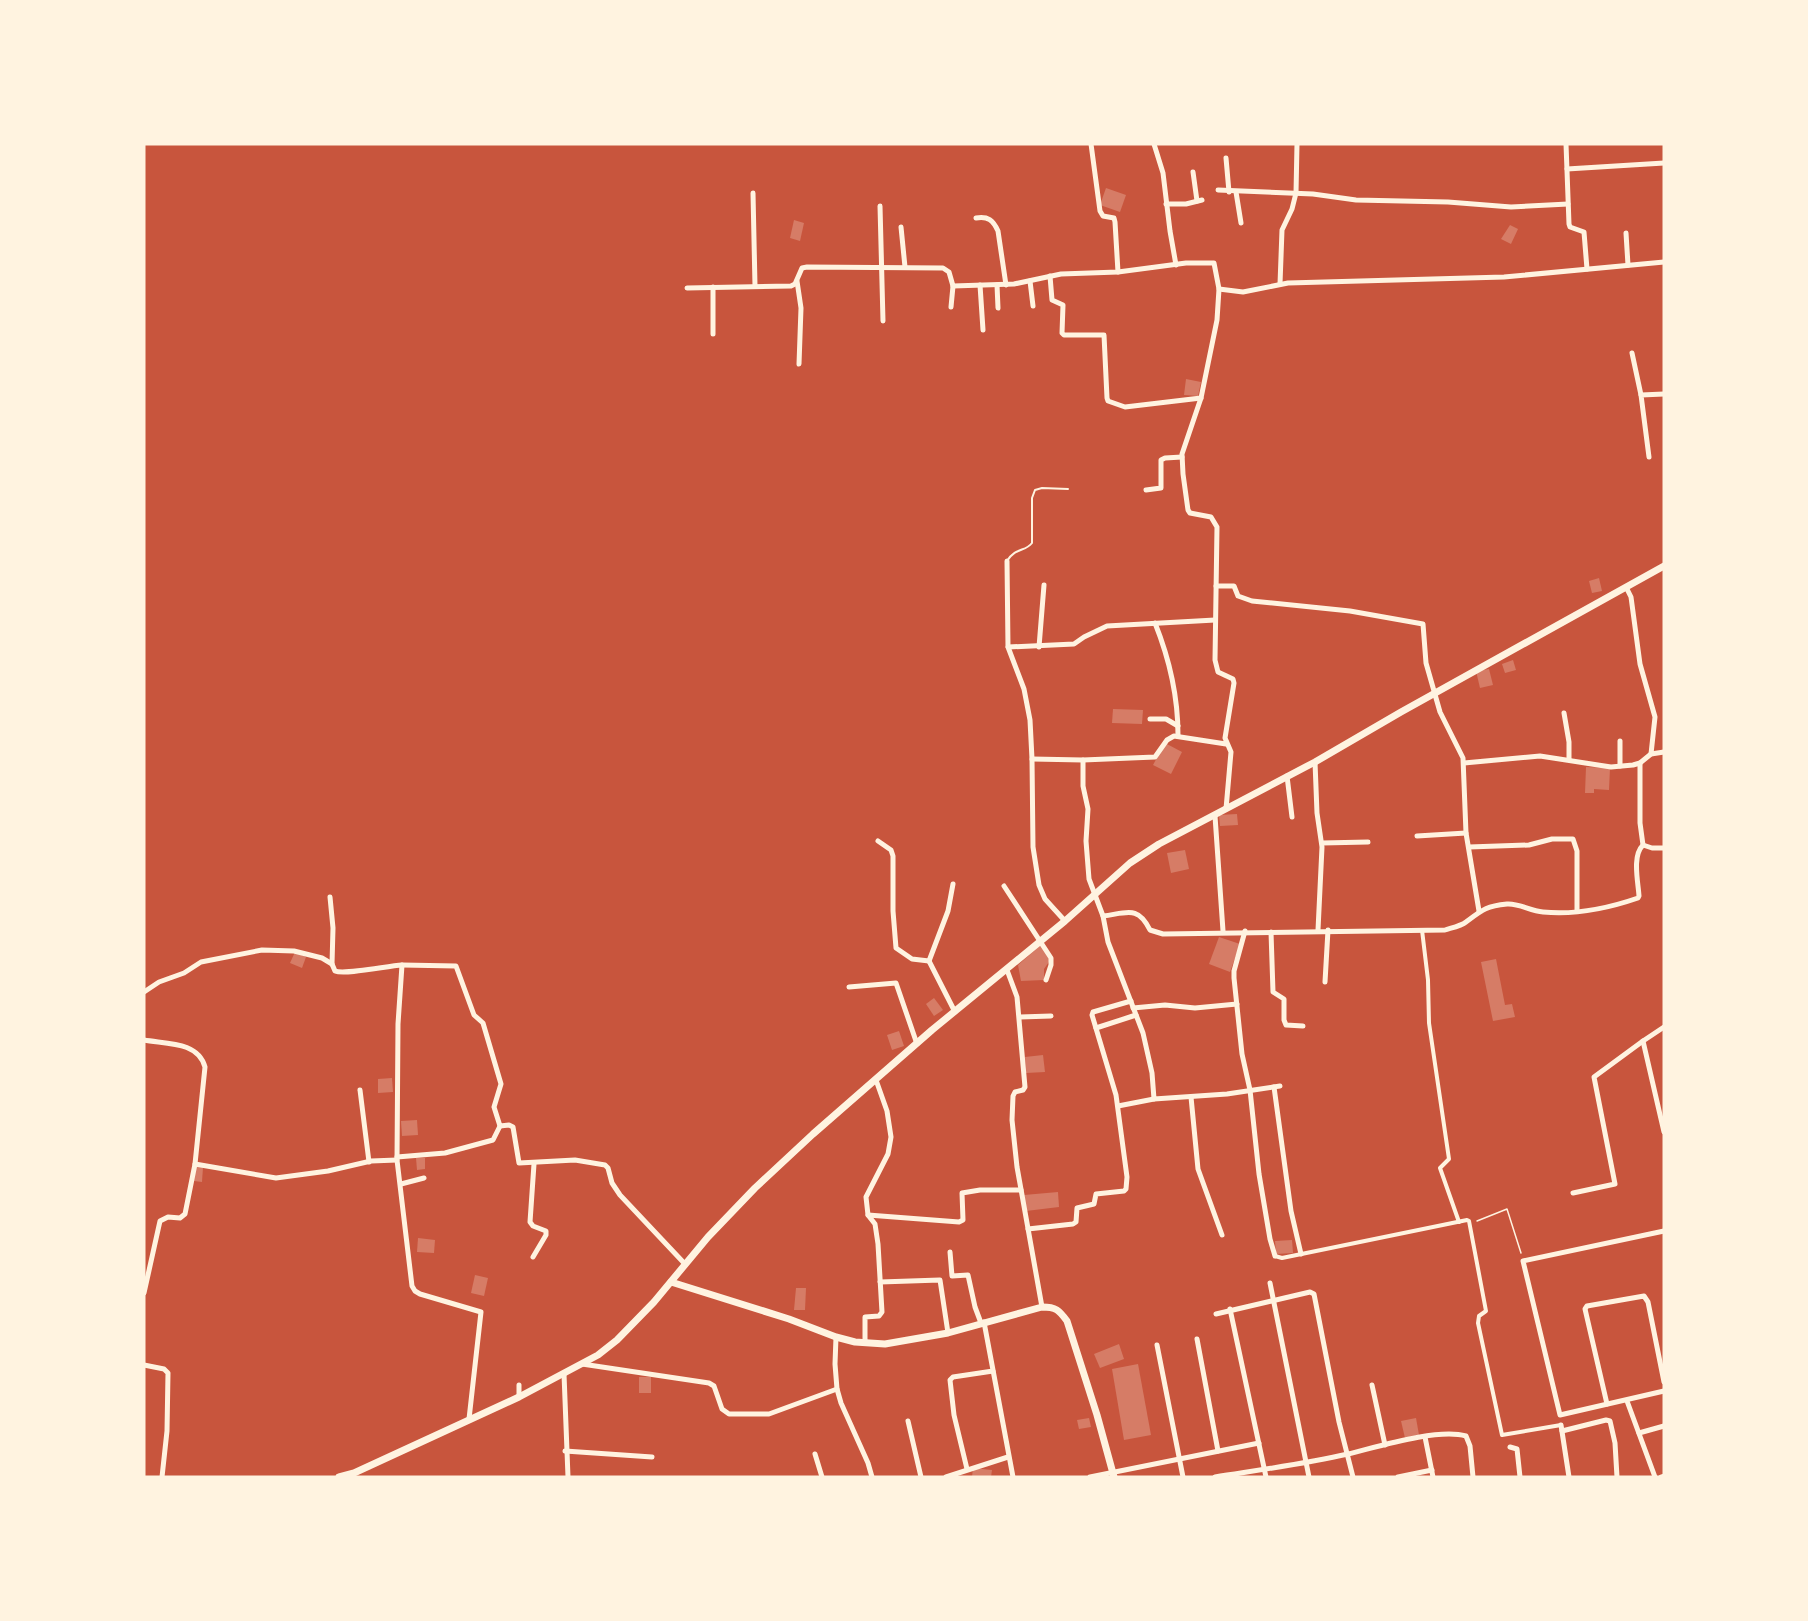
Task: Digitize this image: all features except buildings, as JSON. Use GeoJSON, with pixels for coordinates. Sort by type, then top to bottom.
{"type":"FeatureCollection","features":[{"type":"Feature","properties":{"kind":"street"},"geometry":{"type":"LineString","coordinates":[[1090,144],[1100,211],[1103,216],[1114,218],[1115,222],[1118,272]]}},
{"type":"Feature","properties":{"kind":"street"},"geometry":{"type":"LineString","coordinates":[[1154,144],[1163,173],[1176,266]]}},
{"type":"Feature","properties":{"kind":"street"},"geometry":{"type":"LineString","coordinates":[[1280,284],[1282,230],[1292,209],[1296,193],[1297,144]]}},
{"type":"Feature","properties":{"kind":"street"},"geometry":{"type":"LineString","coordinates":[[1566,144],[1570,227],[1584,232],[1587,269]]}},
{"type":"Feature","properties":{"kind":"street"},"geometry":{"type":"LineString","coordinates":[[1226,159],[1229,192]]}},
{"type":"Feature","properties":{"kind":"street"},"geometry":{"type":"LineString","coordinates":[[1567,169],[1664,162]]}},
{"type":"Feature","properties":{"kind":"street"},"geometry":{"type":"LineString","coordinates":[[1167,204],[1186,204],[1199,200],[1193,172]]}},
{"type":"Feature","properties":{"kind":"street"},"geometry":{"type":"LineString","coordinates":[[1218,190],[1296,193],[1356,200],[1448,202],[1511,207],[1568,204]]}},
{"type":"Feature","properties":{"kind":"street"},"geometry":{"type":"LineString","coordinates":[[1236,192],[1241,223]]}},
{"type":"Feature","properties":{"kind":"street"},"geometry":{"type":"LineString","coordinates":[[753,193],[755,286]]}},
{"type":"Feature","properties":{"kind":"street"},"geometry":{"type":"LineString","coordinates":[[880,206],[883,321]]}},
{"type":"Feature","properties":{"kind":"street"},"geometry":{"type":"LineString","coordinates":[[976,218],[985,218],[994,223],[998,231],[1006,285]]}},
{"type":"Feature","properties":{"kind":"street"},"geometry":{"type":"LineString","coordinates":[[901,226],[905,267]]}},
{"type":"Feature","properties":{"kind":"street"},"geometry":{"type":"LineString","coordinates":[[1626,233],[1628,265]]}},
{"type":"Feature","properties":{"kind":"street"},"geometry":{"type":"LineString","coordinates":[[953,286],[1006,285],[1050,276],[1214,262],[1219,290],[1217,320],[1201,398],[1182,457],[1188,510],[1211,517],[1217,526],[1215,655],[1217,670],[1233,679],[1234,683],[1226,744]]}},
{"type":"Feature","properties":{"kind":"street"},"geometry":{"type":"LineString","coordinates":[[1219,290],[1251,291],[1280,284],[1405,278],[1466,279],[1664,262]]}},
{"type":"Feature","properties":{"kind":"street"},"geometry":{"type":"LineString","coordinates":[[799,364],[801,319],[797,280],[802,268],[946,269],[953,286],[951,307]]}},
{"type":"Feature","properties":{"kind":"street"},"geometry":{"type":"LineString","coordinates":[[1050,276],[1052,300],[1063,305],[1062,333],[1064,335],[1104,335],[1108,400],[1125,407],[1201,398]]}},
{"type":"Feature","properties":{"kind":"street"},"geometry":{"type":"LineString","coordinates":[[687,288],[791,286],[797,280]]}},
{"type":"Feature","properties":{"kind":"street"},"geometry":{"type":"LineString","coordinates":[[1030,280],[1033,306]]}},
{"type":"Feature","properties":{"kind":"street"},"geometry":{"type":"LineString","coordinates":[[980,285],[983,330]]}},
{"type":"Feature","properties":{"kind":"street"},"geometry":{"type":"LineString","coordinates":[[997,285],[998,308]]}},
{"type":"Feature","properties":{"kind":"street"},"geometry":{"type":"LineString","coordinates":[[712,287],[713,334]]}},
{"type":"Feature","properties":{"kind":"street"},"geometry":{"type":"LineString","coordinates":[[1632,353],[1641,395],[1649,457]]}},
{"type":"Feature","properties":{"kind":"street"},"geometry":{"type":"LineString","coordinates":[[1641,395],[1664,394]]}},
{"type":"Feature","properties":{"kind":"street"},"geometry":{"type":"LineString","coordinates":[[1146,490],[1161,488],[1161,460],[1182,457]]}},
{"type":"Feature","properties":{"kind":"street"},"geometry":{"type":"LineString","coordinates":[[1007,561],[1008,647],[1027,701],[1032,759],[1033,847],[1039,885],[1045,900],[1065,921]]}},
{"type":"Feature","properties":{"kind":"street"},"geometry":{"type":"LineString","coordinates":[[339,1477],[363,1473],[469,1419],[519,1397],[598,1355],[617,1340],[671,1282],[684,1263],[708,1237],[778,1166],[1130,863],[1160,844],[1316,762],[1664,566]]}},
{"type":"Feature","properties":{"kind":"street"},"geometry":{"type":"LineString","coordinates":[[1039,647],[1044,585]]}},
{"type":"Feature","properties":{"kind":"street"},"geometry":{"type":"LineString","coordinates":[[1216,586],[1234,586],[1238,596],[1252,601],[1350,611],[1402,621],[1421,622],[1424,626],[1426,663],[1435,693],[1444,721],[1462,753],[1467,833],[1479,911]]}},
{"type":"Feature","properties":{"kind":"street"},"geometry":{"type":"LineString","coordinates":[[1626,587],[1631,597],[1640,664],[1655,717],[1651,753]]}},
{"type":"Feature","properties":{"kind":"street"},"geometry":{"type":"LineString","coordinates":[[1008,647],[1074,644],[1105,626],[1215,620]]}},
{"type":"Feature","properties":{"kind":"street"},"geometry":{"type":"LineString","coordinates":[[1155,623],[1165,646],[1177,706],[1178,735]]}},
{"type":"Feature","properties":{"kind":"street"},"geometry":{"type":"LineString","coordinates":[[1564,713],[1569,742],[1569,759]]}},
{"type":"Feature","properties":{"kind":"street"},"geometry":{"type":"LineString","coordinates":[[1150,719],[1166,720],[1178,726]]}},
{"type":"Feature","properties":{"kind":"street"},"geometry":{"type":"LineString","coordinates":[[1032,759],[1083,760],[1155,757],[1167,740],[1178,735],[1226,744],[1230,746],[1231,752],[1226,809]]}},
{"type":"Feature","properties":{"kind":"street"},"geometry":{"type":"LineString","coordinates":[[1620,741],[1620,766]]}},
{"type":"Feature","properties":{"kind":"street"},"geometry":{"type":"LineString","coordinates":[[1464,763],[1540,756],[1569,759],[1586,764],[1620,766],[1640,762],[1651,753],[1664,752]]}},
{"type":"Feature","properties":{"kind":"street"},"geometry":{"type":"LineString","coordinates":[[1083,760],[1083,786],[1088,809],[1086,841],[1092,888],[1103,916],[1108,942],[1145,1041],[1152,1073],[1154,1099]]}},
{"type":"Feature","properties":{"kind":"street"},"geometry":{"type":"LineString","coordinates":[[1316,762],[1317,813],[1322,843],[1318,930]]}},
{"type":"Feature","properties":{"kind":"street"},"geometry":{"type":"LineString","coordinates":[[1640,762],[1640,823],[1643,845]]}},
{"type":"Feature","properties":{"kind":"street"},"geometry":{"type":"LineString","coordinates":[[1287,776],[1292,817]]}},
{"type":"Feature","properties":{"kind":"street"},"geometry":{"type":"LineString","coordinates":[[1215,816],[1223,931]]}},
{"type":"Feature","properties":{"kind":"street"},"geometry":{"type":"LineString","coordinates":[[1417,836],[1467,833]]}},
{"type":"Feature","properties":{"kind":"street"},"geometry":{"type":"LineString","coordinates":[[1469,847],[1529,845],[1552,838],[1573,839],[1577,851],[1578,867],[1577,911]]}},
{"type":"Feature","properties":{"kind":"street"},"geometry":{"type":"LineString","coordinates":[[878,841],[892,853],[896,948],[912,959],[929,962]]}},
{"type":"Feature","properties":{"kind":"street"},"geometry":{"type":"LineString","coordinates":[[1322,843],[1368,842]]}},
{"type":"Feature","properties":{"kind":"street"},"geometry":{"type":"LineString","coordinates":[[1643,845],[1664,848]]}},
{"type":"Feature","properties":{"kind":"street"},"geometry":{"type":"LineString","coordinates":[[1103,916],[1140,914],[1150,930],[1158,933],[1445,930],[1465,923],[1479,911],[1510,904],[1543,913],[1592,910],[1638,898],[1637,857],[1638,850],[1643,845]]}},
{"type":"Feature","properties":{"kind":"street"},"geometry":{"type":"LineString","coordinates":[[953,884],[948,911],[929,962],[955,1012]]}},
{"type":"Feature","properties":{"kind":"street"},"geometry":{"type":"LineString","coordinates":[[1004,886],[1052,961],[1046,980]]}},
{"type":"Feature","properties":{"kind":"street"},"geometry":{"type":"LineString","coordinates":[[195,1164],[276,1178],[328,1171],[369,1162],[445,1153],[493,1140],[500,1126],[494,1107],[501,1084],[483,1023],[474,1015],[456,966],[402,965],[342,974],[335,971],[332,964],[333,928],[330,897]]}},
{"type":"Feature","properties":{"kind":"street"},"geometry":{"type":"LineString","coordinates":[[1325,982],[1328,930]]}},
{"type":"Feature","properties":{"kind":"street"},"geometry":{"type":"LineString","coordinates":[[1422,930],[1428,980],[1429,1023],[1449,1159],[1440,1168],[1458,1222]]}},
{"type":"Feature","properties":{"kind":"street"},"geometry":{"type":"LineString","coordinates":[[1245,931],[1234,971],[1237,1004],[1265,1214],[1275,1256],[1282,1258],[1467,1220],[1470,1224],[1486,1311],[1479,1316],[1478,1323],[1502,1435],[1610,1421],[1615,1443],[1617,1477]]}},
{"type":"Feature","properties":{"kind":"street"},"geometry":{"type":"LineString","coordinates":[[1271,932],[1273,992],[1284,999],[1286,1025],[1303,1026]]}},
{"type":"Feature","properties":{"kind":"street"},"geometry":{"type":"LineString","coordinates":[[144,992],[159,982],[184,973],[201,962],[262,950],[294,951],[322,958],[332,964]]}},
{"type":"Feature","properties":{"kind":"street"},"geometry":{"type":"LineString","coordinates":[[402,965],[398,1024],[397,1158],[412,1286],[415,1291],[477,1310],[482,1316],[475,1352],[469,1419]]}},
{"type":"Feature","properties":{"kind":"street"},"geometry":{"type":"LineString","coordinates":[[1007,970],[1017,993],[1025,1087],[1013,1093],[1012,1120],[1017,1167],[1042,1307]]}},
{"type":"Feature","properties":{"kind":"street"},"geometry":{"type":"LineString","coordinates":[[849,987],[896,983],[917,1044]]}},
{"type":"Feature","properties":{"kind":"street"},"geometry":{"type":"LineString","coordinates":[[1028,1229],[1073,1224],[1076,1222],[1077,1208],[1094,1204],[1096,1194],[1126,1190],[1127,1177],[1118,1106],[1092,1015],[1093,1012],[1131,1001]]}},
{"type":"Feature","properties":{"kind":"street"},"geometry":{"type":"LineString","coordinates":[[1133,1008],[1165,1005],[1195,1008],[1237,1004]]}},
{"type":"Feature","properties":{"kind":"street"},"geometry":{"type":"LineString","coordinates":[[1096,1028],[1136,1015]]}},
{"type":"Feature","properties":{"kind":"street"},"geometry":{"type":"LineString","coordinates":[[1020,1017],[1051,1016]]}},
{"type":"Feature","properties":{"kind":"street"},"geometry":{"type":"LineString","coordinates":[[1573,1193],[1615,1184],[1594,1077],[1664,1027]]}},
{"type":"Feature","properties":{"kind":"street"},"geometry":{"type":"LineString","coordinates":[[144,1040],[180,1044],[194,1052],[205,1063],[195,1164],[185,1214],[180,1218],[168,1217],[160,1221],[144,1293]]}},
{"type":"Feature","properties":{"kind":"street"},"geometry":{"type":"LineString","coordinates":[[1643,1041],[1664,1132]]}},
{"type":"Feature","properties":{"kind":"street"},"geometry":{"type":"LineString","coordinates":[[864,1342],[865,1317],[879,1316],[882,1312],[876,1233],[874,1224],[868,1215],[866,1197],[888,1154],[891,1137],[887,1111],[876,1080]]}},
{"type":"Feature","properties":{"kind":"street"},"geometry":{"type":"LineString","coordinates":[[1118,1106],[1154,1099],[1277,1087],[1291,1211],[1301,1254]]}},
{"type":"Feature","properties":{"kind":"street"},"geometry":{"type":"LineString","coordinates":[[360,1090],[369,1162]]}},
{"type":"Feature","properties":{"kind":"street"},"geometry":{"type":"LineString","coordinates":[[1191,1097],[1198,1169],[1222,1235]]}},
{"type":"Feature","properties":{"kind":"street"},"geometry":{"type":"LineString","coordinates":[[500,1126],[513,1127],[519,1163],[534,1164],[575,1160],[605,1165],[620,1195],[684,1263]]}},
{"type":"Feature","properties":{"kind":"street"},"geometry":{"type":"LineString","coordinates":[[533,1257],[546,1235],[546,1231],[533,1226],[530,1222],[534,1164]]}},
{"type":"Feature","properties":{"kind":"street"},"geometry":{"type":"LineString","coordinates":[[401,1184],[424,1178]]}},
{"type":"Feature","properties":{"kind":"street"},"geometry":{"type":"LineString","coordinates":[[868,1215],[959,1222],[963,1220],[962,1193],[980,1190],[1021,1190]]}},
{"type":"Feature","properties":{"kind":"street"},"geometry":{"type":"LineString","coordinates":[[1664,1231],[1523,1261],[1560,1415],[1664,1391]]}},
{"type":"Feature","properties":{"kind":"street"},"geometry":{"type":"LineString","coordinates":[[950,1252],[952,1276],[968,1275],[975,1307],[982,1323],[1013,1477]]}},
{"type":"Feature","properties":{"kind":"street"},"geometry":{"type":"LineString","coordinates":[[880,1282],[939,1280],[948,1333]]}},
{"type":"Feature","properties":{"kind":"street"},"geometry":{"type":"LineString","coordinates":[[671,1282],[789,1318],[836,1337],[864,1342],[896,1344],[948,1333],[1042,1307],[1059,1309],[1067,1321],[1097,1415],[1113,1475]]}},
{"type":"Feature","properties":{"kind":"street"},"geometry":{"type":"LineString","coordinates":[[1270,1283],[1309,1477]]}},
{"type":"Feature","properties":{"kind":"street"},"geometry":{"type":"LineString","coordinates":[[1215,1314],[1312,1292],[1353,1477]]}},
{"type":"Feature","properties":{"kind":"street"},"geometry":{"type":"LineString","coordinates":[[1607,1404],[1585,1310],[1587,1306],[1644,1296],[1648,1302],[1664,1382]]}},
{"type":"Feature","properties":{"kind":"street"},"geometry":{"type":"LineString","coordinates":[[1230,1309],[1266,1477]]}},
{"type":"Feature","properties":{"kind":"street"},"geometry":{"type":"LineString","coordinates":[[836,1337],[837,1389],[872,1477]]}},
{"type":"Feature","properties":{"kind":"street"},"geometry":{"type":"LineString","coordinates":[[1197,1339],[1218,1451]]}},
{"type":"Feature","properties":{"kind":"street"},"geometry":{"type":"LineString","coordinates":[[1157,1345],[1183,1477]]}},
{"type":"Feature","properties":{"kind":"street"},"geometry":{"type":"LineString","coordinates":[[582,1364],[709,1383],[714,1386],[722,1409],[729,1414],[769,1414],[837,1389]]}},
{"type":"Feature","properties":{"kind":"street"},"geometry":{"type":"LineString","coordinates":[[144,1365],[164,1369],[168,1373],[167,1431],[162,1477]]}},
{"type":"Feature","properties":{"kind":"street"},"geometry":{"type":"LineString","coordinates":[[967,1469],[954,1415],[950,1382],[952,1377],[993,1371]]}},
{"type":"Feature","properties":{"kind":"street"},"geometry":{"type":"LineString","coordinates":[[564,1374],[568,1477]]}},
{"type":"Feature","properties":{"kind":"street"},"geometry":{"type":"LineString","coordinates":[[519,1385],[519,1397]]}},
{"type":"Feature","properties":{"kind":"street"},"geometry":{"type":"LineString","coordinates":[[1372,1385],[1385,1445]]}},
{"type":"Feature","properties":{"kind":"street"},"geometry":{"type":"LineString","coordinates":[[1627,1401],[1655,1477]]}},
{"type":"Feature","properties":{"kind":"street"},"geometry":{"type":"LineString","coordinates":[[908,1421],[921,1477]]}},
{"type":"Feature","properties":{"kind":"street"},"geometry":{"type":"LineString","coordinates":[[1639,1433],[1664,1426]]}},
{"type":"Feature","properties":{"kind":"street"},"geometry":{"type":"LineString","coordinates":[[1561,1428],[1569,1477]]}},
{"type":"Feature","properties":{"kind":"street"},"geometry":{"type":"LineString","coordinates":[[1215,1477],[1347,1454],[1425,1437],[1452,1434],[1466,1437],[1470,1446],[1473,1477]]}},
{"type":"Feature","properties":{"kind":"street"},"geometry":{"type":"LineString","coordinates":[[1425,1437],[1433,1477]]}},
{"type":"Feature","properties":{"kind":"street"},"geometry":{"type":"LineString","coordinates":[[1090,1477],[1113,1475],[1180,1458],[1259,1443]]}},
{"type":"Feature","properties":{"kind":"street"},"geometry":{"type":"LineString","coordinates":[[1510,1447],[1516,1449],[1518,1454],[1520,1477]]}},
{"type":"Feature","properties":{"kind":"street"},"geometry":{"type":"LineString","coordinates":[[566,1451],[652,1457]]}},
{"type":"Feature","properties":{"kind":"street"},"geometry":{"type":"LineString","coordinates":[[815,1454],[822,1477]]}},
{"type":"Feature","properties":{"kind":"street"},"geometry":{"type":"LineString","coordinates":[[946,1477],[1008,1456]]}},
{"type":"Feature","properties":{"kind":"street"},"geometry":{"type":"LineString","coordinates":[[1398,1477],[1432,1470]]}},
{"type":"Feature","properties":{"kind":"lane"},"geometry":{"type":"LineString","coordinates":[[1007,561],[1012,554],[1029,547],[1032,543],[1032,498],[1035,490],[1068,489]]}},
{"type":"Feature","properties":{"kind":"path"},"geometry":{"type":"LineString","coordinates":[[1470,1224],[1507,1209],[1523,1261]]}}]}
